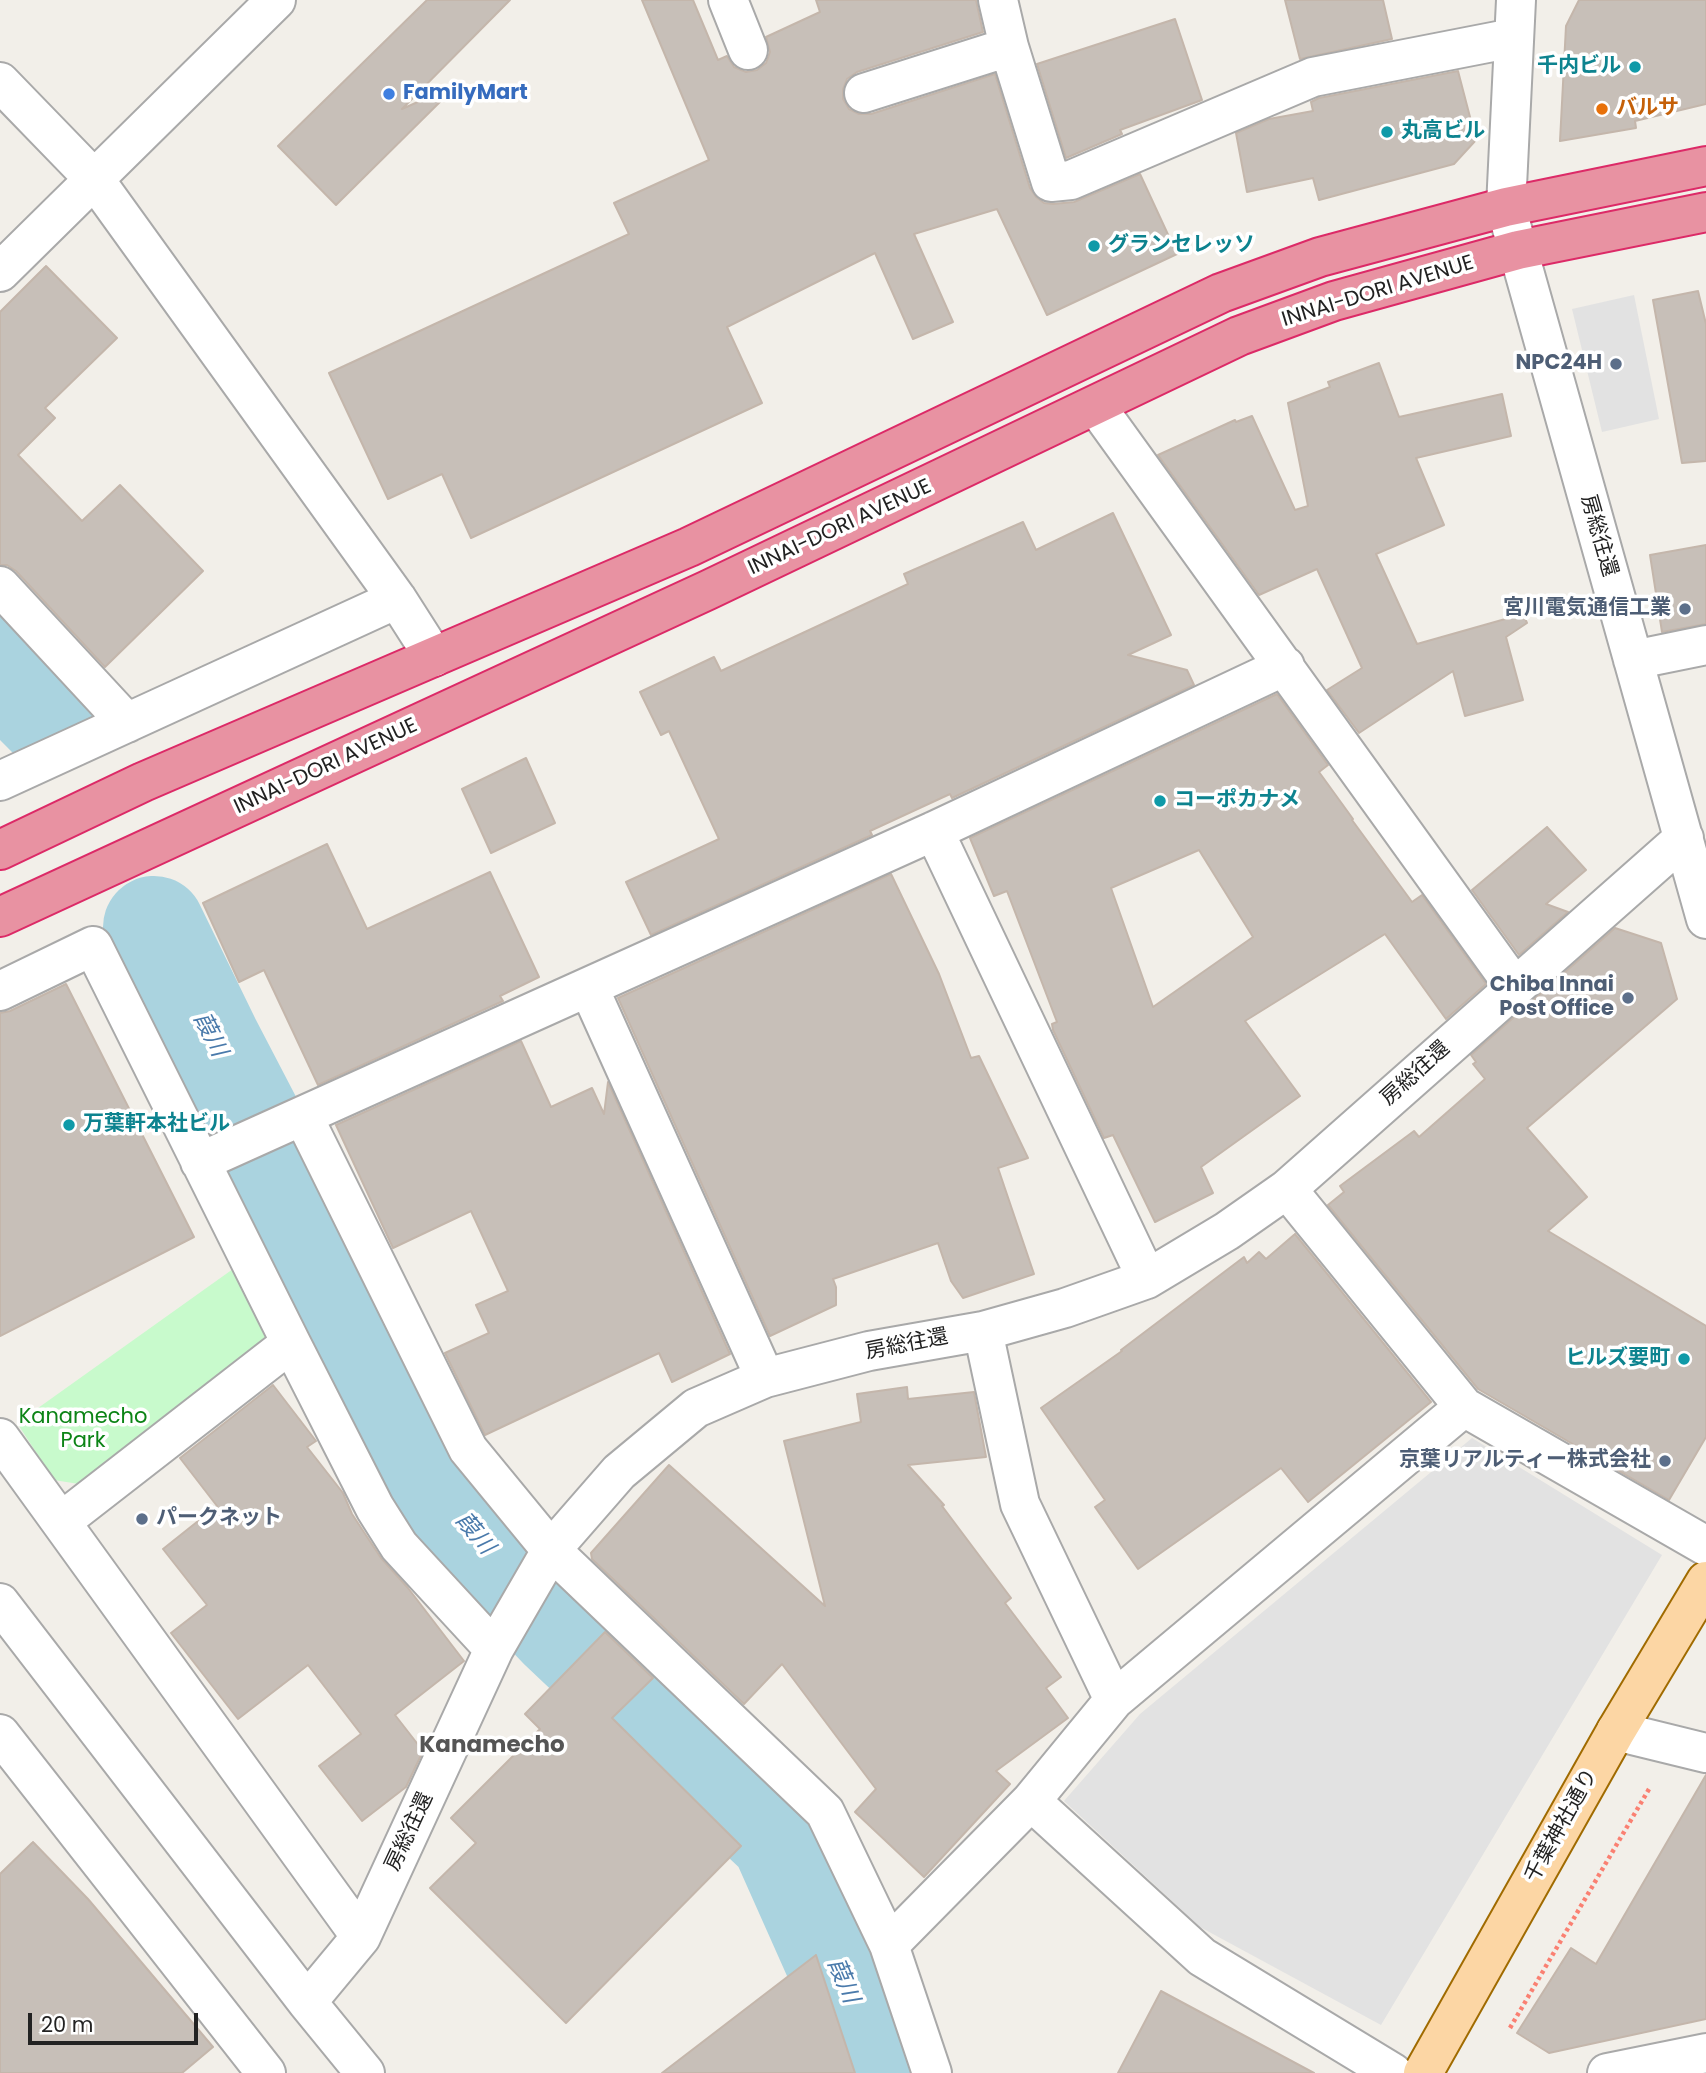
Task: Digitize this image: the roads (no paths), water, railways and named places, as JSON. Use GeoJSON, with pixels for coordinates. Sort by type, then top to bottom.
{"type":"FeatureCollection","features":[{"type":"Feature","properties":{"kind":"highway"},"geometry":{"type":"LineString","coordinates":[[0,850],[143,782],[689,547],[1221,293],[1320,257],[1506,207],[1706,166]]}},
{"type":"Feature","properties":{"kind":"highway","name":"INNAI-DORI AVENUE"},"geometry":{"type":"LineString","coordinates":[[0,917],[708,590],[1239,337],[1322,305],[1518,250],[1706,212]]}},
{"type":"Feature","properties":{"kind":"main road","name":"千葉神社通り"},"geometry":{"type":"LineString","coordinates":[[1423,2073],[1616,1731],[1706,1581]]}},
{"type":"Feature","properties":{"kind":"street"},"geometry":{"type":"LineString","coordinates":[[0,272],[276,0]]}},
{"type":"Feature","properties":{"kind":"street"},"geometry":{"type":"LineString","coordinates":[[729,0],[748,50]]}},
{"type":"Feature","properties":{"kind":"street"},"geometry":{"type":"LineString","coordinates":[[999,0],[1009,47],[1051,182],[1071,180],[1313,77],[1513,38]]}},
{"type":"Feature","properties":{"kind":"street","name":"房総往還"},"geometry":{"type":"LineString","coordinates":[[307,2002],[360,1937],[502,1636],[548,1556],[619,1472],[695,1408],[765,1378],[869,1352],[983,1331],[1065,1308],[1147,1279],[1227,1231],[1287,1189],[1684,838],[1506,207],[1516,0]]}},
{"type":"Feature","properties":{"kind":"street"},"geometry":{"type":"LineString","coordinates":[[864,93],[1009,47]]}},
{"type":"Feature","properties":{"kind":"street"},"geometry":{"type":"LineString","coordinates":[[0,82],[95,180],[397,599],[434,657]]}},
{"type":"Feature","properties":{"kind":"street"},"geometry":{"type":"LineString","coordinates":[[1096,406],[1514,986]]}},
{"type":"Feature","properties":{"kind":"street"},"geometry":{"type":"LineString","coordinates":[[0,586],[127,723]]}},
{"type":"Feature","properties":{"kind":"street"},"geometry":{"type":"LineString","coordinates":[[5,771],[127,723],[397,599]]}},
{"type":"Feature","properties":{"kind":"street"},"geometry":{"type":"LineString","coordinates":[[1633,660],[1706,645]]}},
{"type":"Feature","properties":{"kind":"street"},"geometry":{"type":"LineString","coordinates":[[200,1162],[934,831],[1285,666]]}},
{"type":"Feature","properties":{"kind":"street"},"geometry":{"type":"LineString","coordinates":[[934,831],[1147,1279]]}},
{"type":"Feature","properties":{"kind":"street"},"geometry":{"type":"LineString","coordinates":[[1684,838],[1706,919]]}},
{"type":"Feature","properties":{"kind":"street"},"geometry":{"type":"LineString","coordinates":[[0,991],[93,946],[375,1508],[399,1546],[502,1636]]}},
{"type":"Feature","properties":{"kind":"street"},"geometry":{"type":"LineString","coordinates":[[589,988],[765,1378]]}},
{"type":"Feature","properties":{"kind":"street"},"geometry":{"type":"LineString","coordinates":[[303,1116],[468,1449],[548,1556],[825,1812],[889,1945],[932,2073]]}},
{"type":"Feature","properties":{"kind":"street"},"geometry":{"type":"LineString","coordinates":[[1287,1189],[1464,1406],[1706,1546]]}},
{"type":"Feature","properties":{"kind":"street"},"geometry":{"type":"LineString","coordinates":[[983,1331],[1020,1504],[1114,1700]]}},
{"type":"Feature","properties":{"kind":"street"},"geometry":{"type":"LineString","coordinates":[[62,1521],[290,1343]]}},
{"type":"Feature","properties":{"kind":"street"},"geometry":{"type":"LineString","coordinates":[[889,1945],[1031,1801],[1114,1700],[1464,1406]]}},
{"type":"Feature","properties":{"kind":"street"},"geometry":{"type":"LineString","coordinates":[[0,1438],[360,1937]]}},
{"type":"Feature","properties":{"kind":"street"},"geometry":{"type":"LineString","coordinates":[[0,1603],[307,2002],[365,2073]]}},
{"type":"Feature","properties":{"kind":"street"},"geometry":{"type":"LineString","coordinates":[[1616,1731],[1706,1753]]}},
{"type":"Feature","properties":{"kind":"street"},"geometry":{"type":"LineString","coordinates":[[0,1734],[266,2073]]}},
{"type":"Feature","properties":{"kind":"street"},"geometry":{"type":"LineString","coordinates":[[1031,1801],[1202,1957],[1393,2073]]}},
{"type":"Feature","properties":{"kind":"street"},"geometry":{"type":"LineString","coordinates":[[1607,2073],[1706,2053]]}},
{"type":"Feature","properties":{"kind":"waterway","name":"葭川"},"geometry":{"type":"LineString","coordinates":[[0,668],[54,722]]}},
{"type":"Feature","properties":{"kind":"waterway","name":"葭川"},"geometry":{"type":"LineString","coordinates":[[154,927],[297,1209],[409,1451],[472,1535],[560,1628],[781,1837],[862,2019],[882,2073]]}},
{"type":"Feature","properties":{"kind":"place","name":"千内ビル"},"geometry":{"type":"Point","coordinates":[1635,67]}},
{"type":"Feature","properties":{"kind":"place","name":"FamilyMart"},"geometry":{"type":"Point","coordinates":[389,94]}},
{"type":"Feature","properties":{"kind":"place","name":"バルサ"},"geometry":{"type":"Point","coordinates":[1602,109]}},
{"type":"Feature","properties":{"kind":"place","name":"丸高ビル"},"geometry":{"type":"Point","coordinates":[1387,132]}},
{"type":"Feature","properties":{"kind":"place","name":"グランセレッソ"},"geometry":{"type":"Point","coordinates":[1094,246]}},
{"type":"Feature","properties":{"kind":"place","name":"NPC24H"},"geometry":{"type":"Point","coordinates":[1616,364]}},
{"type":"Feature","properties":{"kind":"place","name":"宮川電気通信工業"},"geometry":{"type":"Point","coordinates":[1685,609]}},
{"type":"Feature","properties":{"kind":"place","name":"コーポカナメ"},"geometry":{"type":"Point","coordinates":[1160,801]}},
{"type":"Feature","properties":{"kind":"place","name":"Chiba Innai Post Office"},"geometry":{"type":"Point","coordinates":[1628,998]}},
{"type":"Feature","properties":{"kind":"place","name":"万葉軒本社ビル"},"geometry":{"type":"Point","coordinates":[69,1125]}},
{"type":"Feature","properties":{"kind":"place","name":"ヒルズ要町"},"geometry":{"type":"Point","coordinates":[1684,1359]}},
{"type":"Feature","properties":{"kind":"place","name":"京葉リアルティー株式会社"},"geometry":{"type":"Point","coordinates":[1665,1461]}},
{"type":"Feature","properties":{"kind":"place","name":"パークネット"},"geometry":{"type":"Point","coordinates":[142,1519]}},
{"type":"Feature","properties":{"kind":"district","name":"Kanamecho"},"geometry":{"type":"Point","coordinates":[492,1746]}},
{"type":"Feature","properties":{"kind":"park label","name":"Kanamecho Park"},"geometry":{"type":"Point","coordinates":[83,1430]}}]}
